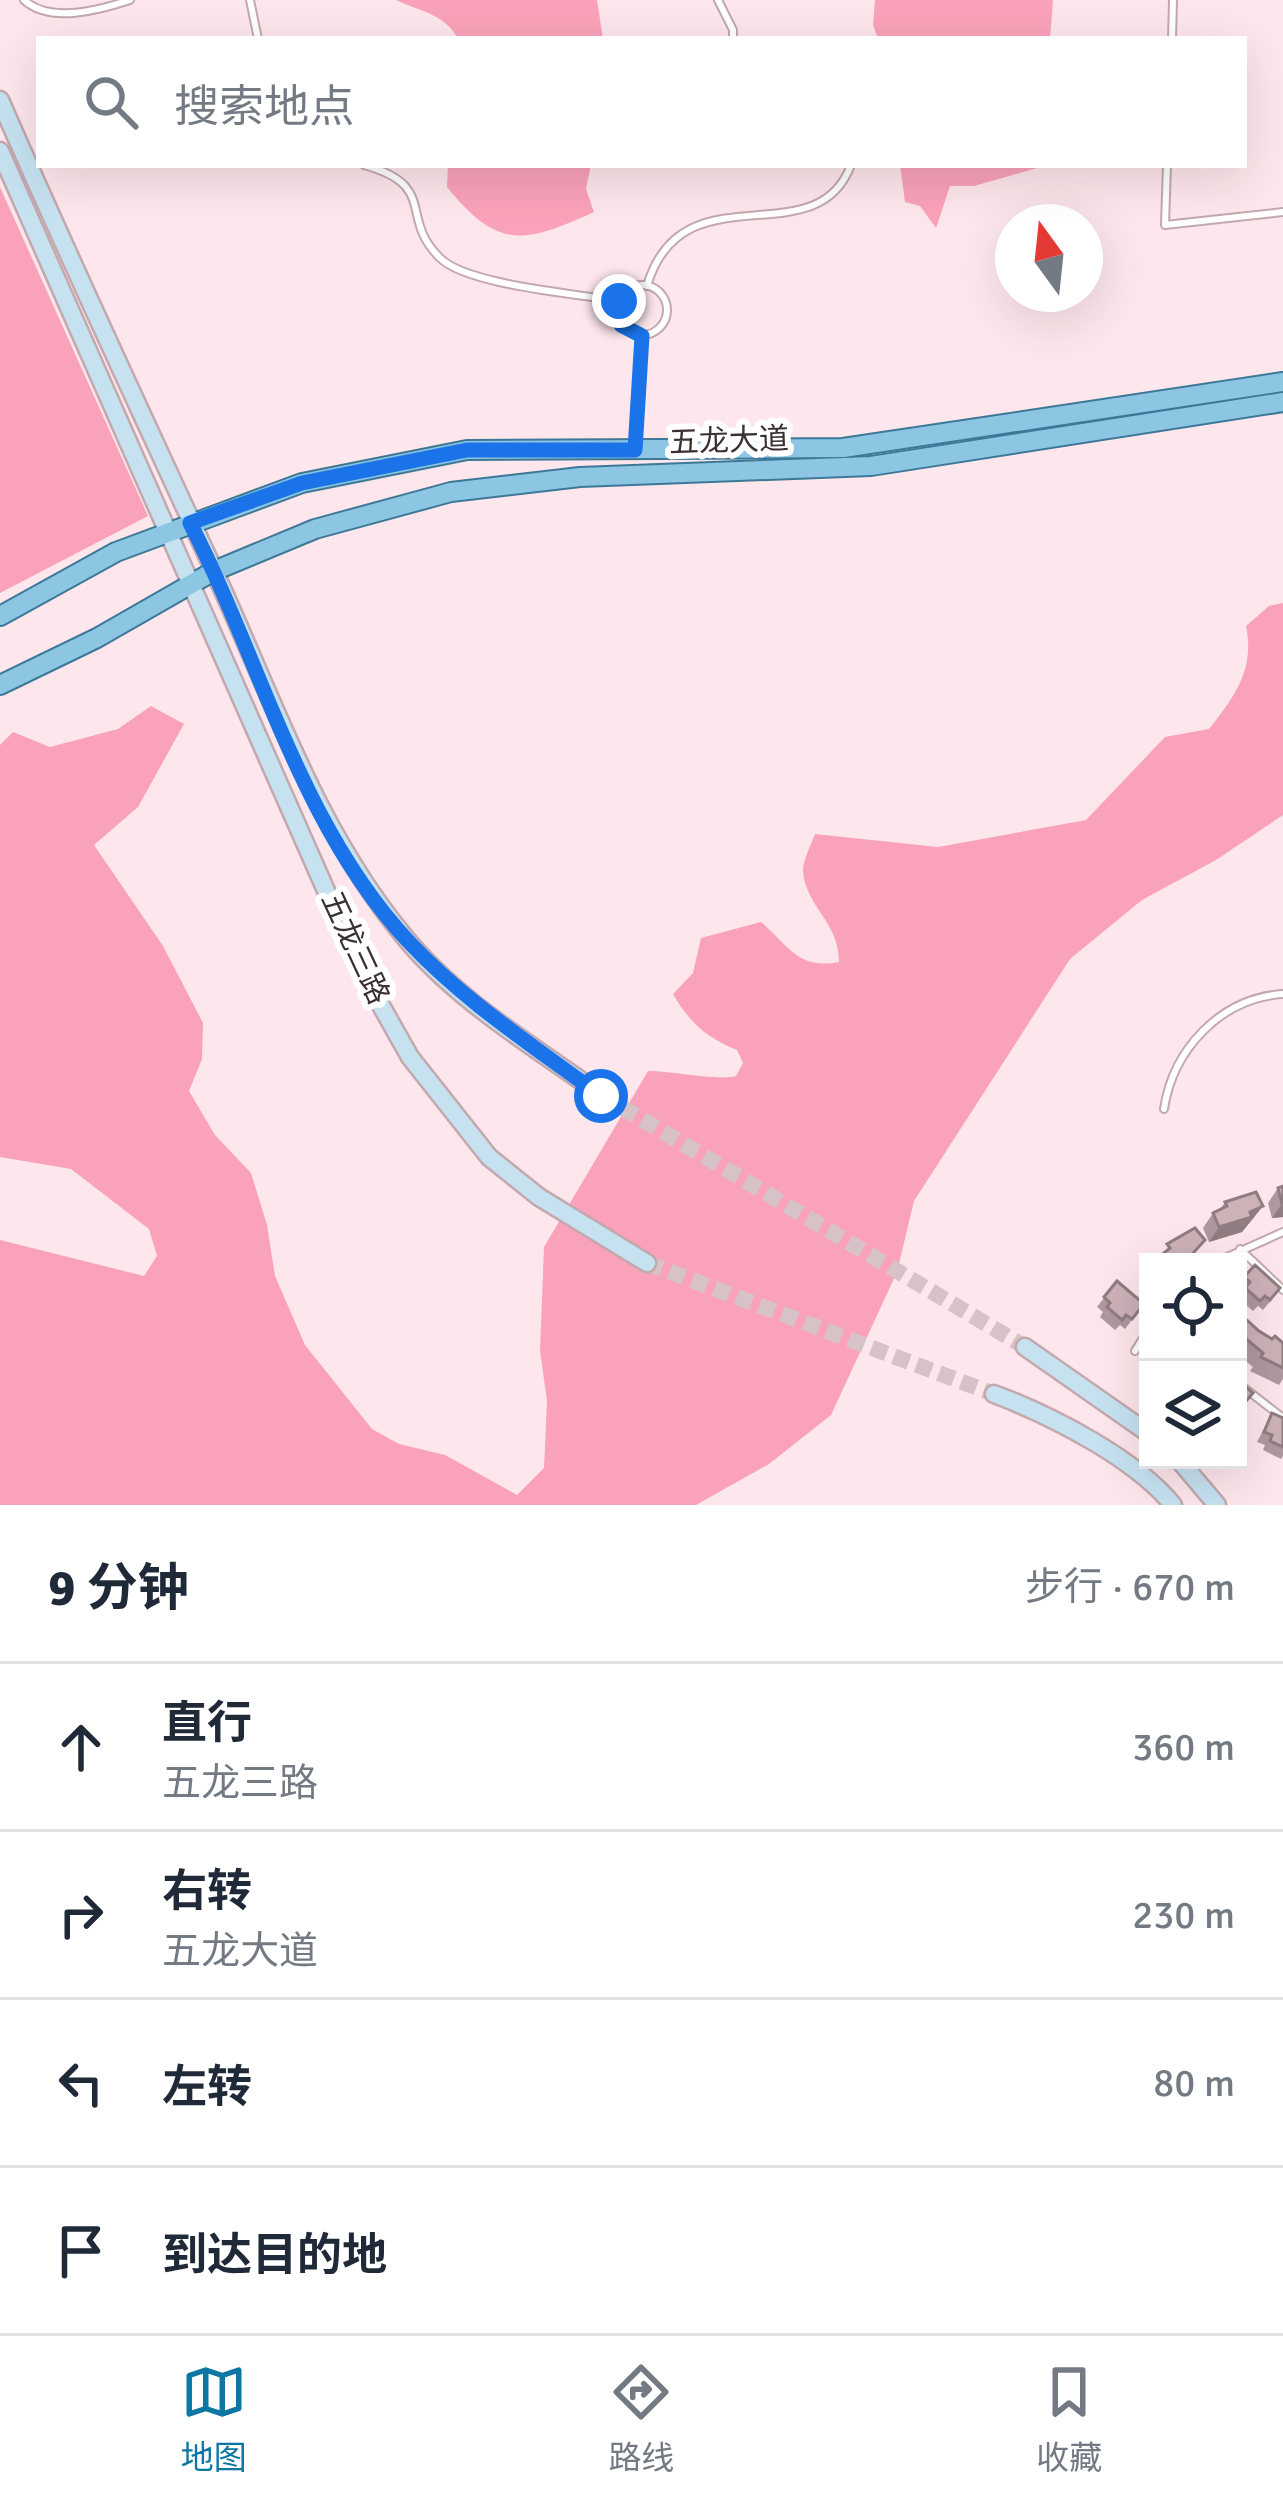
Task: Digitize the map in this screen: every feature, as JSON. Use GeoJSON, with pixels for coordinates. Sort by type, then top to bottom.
{"type":"FeatureCollection","features":[{"type":"Feature","properties":{"kind":"main road","name":"五龙三路"},"geometry":{"type":"LineString","coordinates":[[0,100],[301,774],[354,872],[406,940],[462,994],[601,1096]]}},
{"type":"Feature","properties":{"kind":"main road","name":"五龙三路"},"geometry":{"type":"LineString","coordinates":[[0,151],[361,970],[410,1057],[489,1157],[539,1197],[646,1263]]}},
{"type":"Feature","properties":{"kind":"main road","name":"五龙大道"},"geometry":{"type":"LineString","coordinates":[[0,616],[116,552],[302,483],[467,450],[843,448],[1283,382]]}},
{"type":"Feature","properties":{"kind":"main road","name":"五龙大道"},"geometry":{"type":"LineString","coordinates":[[0,685],[97,638],[214,572],[315,529],[451,492],[580,477],[871,466],[1283,402]]}},
{"type":"Feature","properties":{"kind":"main road"},"geometry":{"type":"LineString","coordinates":[[1024,1347],[1139,1427]]}},
{"type":"Feature","properties":{"kind":"main road"},"geometry":{"type":"LineString","coordinates":[[994,1394],[1050,1415],[1100,1447],[1173,1505]]}},
{"type":"Feature","properties":{"kind":"main road"},"geometry":{"type":"LineString","coordinates":[[1187,1469],[1217,1505]]}},
{"type":"Feature","properties":{"kind":"lane"},"geometry":{"type":"LineString","coordinates":[[24,0],[28,6],[50,12],[77,12],[130,0]]}},
{"type":"Feature","properties":{"kind":"lane"},"geometry":{"type":"LineString","coordinates":[[250,0],[257,36]]}},
{"type":"Feature","properties":{"kind":"lane"},"geometry":{"type":"LineString","coordinates":[[718,0],[733,36]]}},
{"type":"Feature","properties":{"kind":"lane"},"geometry":{"type":"LineString","coordinates":[[1172,36],[1173,0]]}},
{"type":"Feature","properties":{"kind":"lane"},"geometry":{"type":"LineString","coordinates":[[375,168],[396,174],[406,184],[422,232],[441,260],[504,283],[619,301]]}},
{"type":"Feature","properties":{"kind":"lane"},"geometry":{"type":"LineString","coordinates":[[647,286],[652,266],[670,241],[703,220],[785,214],[807,207],[833,191],[849,168]]}},
{"type":"Feature","properties":{"kind":"lane"},"geometry":{"type":"LineString","coordinates":[[1167,168],[1165,225],[1283,212]]}},
{"type":"Feature","properties":{"kind":"lane"},"geometry":{"type":"LineString","coordinates":[[647,286],[661,294],[667,309],[657,331],[642,336],[621,325],[619,301],[630,288],[647,286]]}},
{"type":"Feature","properties":{"kind":"lane"},"geometry":{"type":"LineString","coordinates":[[635,450],[642,336]]}},
{"type":"Feature","properties":{"kind":"lane"},"geometry":{"type":"LineString","coordinates":[[1164,1108],[1169,1080],[1193,1040],[1229,1009],[1283,994]]}},
{"type":"Feature","properties":{"kind":"lane"},"geometry":{"type":"LineString","coordinates":[[1233,1253],[1283,1232]]}},
{"type":"Feature","properties":{"kind":"lane"},"geometry":{"type":"LineString","coordinates":[[1240,1249],[1283,1290]]}},
{"type":"Feature","properties":{"kind":"lane"},"geometry":{"type":"LineString","coordinates":[[1135,1351],[1139,1345]]}},
{"type":"Feature","properties":{"kind":"lane"},"geometry":{"type":"LineString","coordinates":[[1247,1390],[1283,1418]]}},
{"type":"Feature","properties":{"kind":"shaded area"},"geometry":{"type":"Polygon","coordinates":[[[396,0],[597,0],[603,36],[456,36],[439,19],[396,0]]]}},
{"type":"Feature","properties":{"kind":"shaded area"},"geometry":{"type":"Polygon","coordinates":[[[875,0],[1053,0],[1050,36],[877,36],[875,0]]]}},
{"type":"Feature","properties":{"kind":"shaded area"},"geometry":{"type":"Polygon","coordinates":[[[448,168],[590,168],[586,189],[594,212],[549,230],[513,235],[482,222],[447,187],[448,168]]]}},
{"type":"Feature","properties":{"kind":"shaded area"},"geometry":{"type":"Polygon","coordinates":[[[900,168],[1037,168],[974,186],[950,186],[936,228],[920,206],[905,202],[900,168]]]}},
{"type":"Feature","properties":{"kind":"shaded area"},"geometry":{"type":"Polygon","coordinates":[[[0,187],[148,516],[0,593],[0,187]]]}},
{"type":"Feature","properties":{"kind":"shaded area"},"geometry":{"type":"Polygon","coordinates":[[[1283,603],[1283,815],[1216,860],[1142,900],[1070,959],[914,1201],[897,1272],[831,1415],[769,1464],[696,1505],[0,1505],[0,1240],[144,1276],[157,1256],[149,1229],[71,1169],[0,1157],[0,745],[13,732],[50,747],[118,729],[151,706],[184,724],[138,807],[94,845],[163,946],[203,1023],[202,1059],[189,1091],[215,1135],[251,1173],[267,1225],[275,1276],[305,1345],[372,1429],[399,1444],[445,1455],[517,1495],[544,1468],[547,1401],[540,1351],[544,1247],[648,1071],[728,1077],[736,1076],[743,1063],[737,1050],[692,1021],[673,994],[693,973],[701,938],[761,922],[804,959],[839,962],[834,936],[805,884],[803,867],[815,834],[938,847],[1086,820],[1165,737],[1209,729],[1235,693],[1245,669],[1246,626],[1269,606],[1283,603]]]}},
{"type":"Feature","properties":{"kind":"building"},"geometry":{"type":"Polygon","coordinates":[[[1256,1192],[1263,1206],[1250,1212],[1252,1217],[1219,1227],[1213,1213],[1227,1206],[1225,1202],[1256,1192]]]}},
{"type":"Feature","properties":{"kind":"building"},"geometry":{"type":"Polygon","coordinates":[[[1195,1228],[1205,1240],[1193,1253],[1164,1253],[1170,1248],[1167,1244],[1195,1228]]]}},
{"type":"Feature","properties":{"kind":"building"},"geometry":{"type":"Polygon","coordinates":[[[1255,1265],[1280,1288],[1270,1300],[1265,1296],[1260,1301],[1247,1290],[1247,1274],[1255,1265]]]}},
{"type":"Feature","properties":{"kind":"building"},"geometry":{"type":"Polygon","coordinates":[[[1117,1281],[1139,1300],[1139,1310],[1132,1319],[1126,1315],[1122,1320],[1107,1307],[1110,1303],[1104,1297],[1117,1281]]]}},
{"type":"Feature","properties":{"kind":"building"},"geometry":{"type":"Polygon","coordinates":[[[1247,1320],[1283,1343],[1283,1368],[1261,1357],[1263,1353],[1247,1340],[1247,1320]]]}},
{"type":"Feature","properties":{"kind":"building"},"geometry":{"type":"Polygon","coordinates":[[[1272,1413],[1283,1418],[1283,1447],[1264,1432],[1272,1413]]]}},
{"type":"Feature","properties":{"kind":"tunnel"},"geometry":{"type":"LineString","coordinates":[[601,1095],[1025,1347]]}},
{"type":"Feature","properties":{"kind":"tunnel"},"geometry":{"type":"LineString","coordinates":[[647,1263],[994,1394]]}},
{"type":"Feature","properties":{"kind":"route"},"geometry":{"type":"LineString","coordinates":[[601,1096],[462,994],[406,940],[354,872],[301,774],[190,523],[302,483],[467,450],[635,450],[642,336],[621,325],[616,309],[619,301]]}}]}
